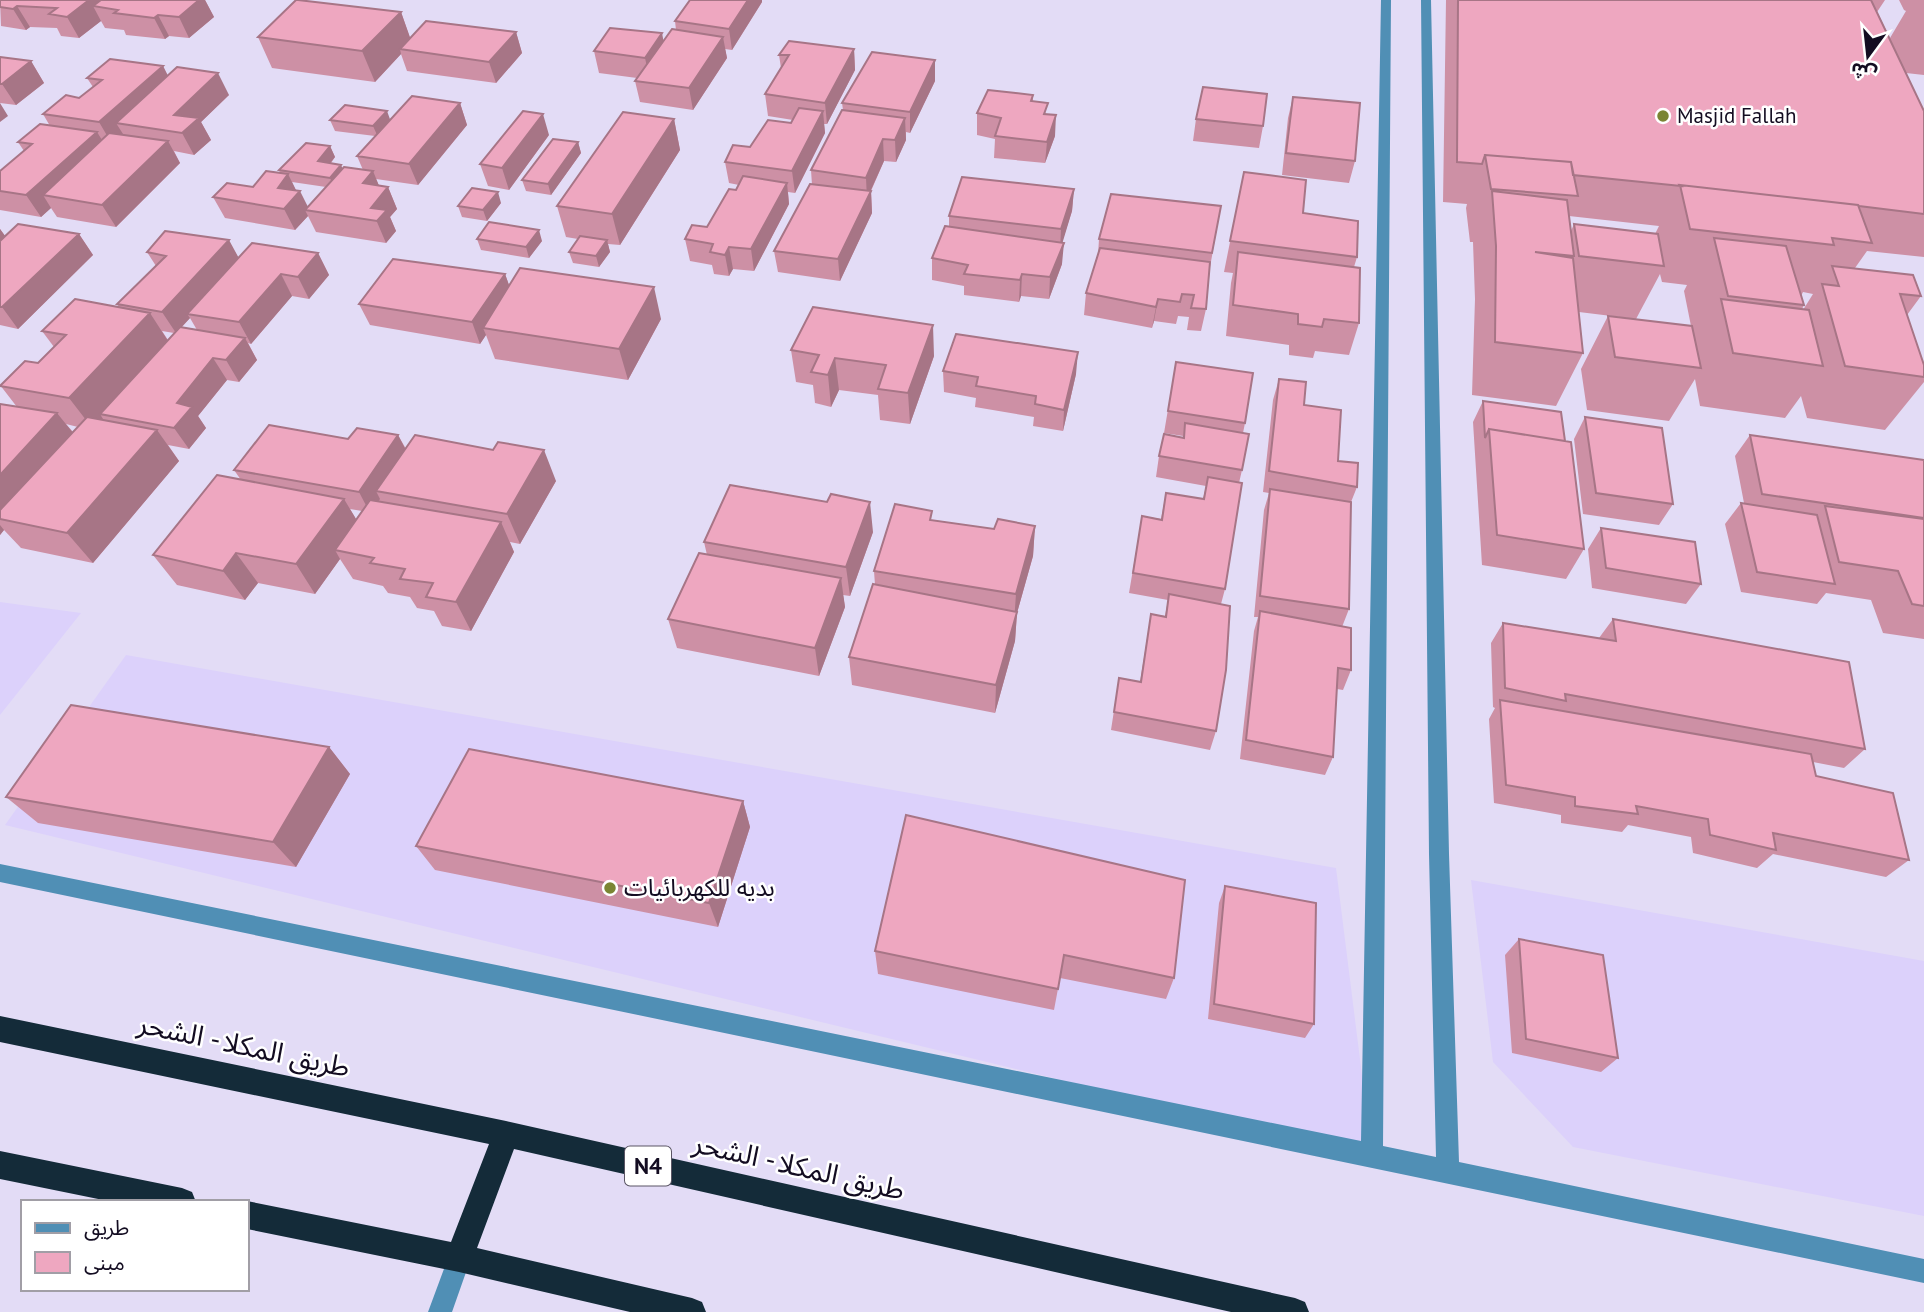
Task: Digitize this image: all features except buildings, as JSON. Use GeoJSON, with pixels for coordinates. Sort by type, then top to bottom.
{"type":"FeatureCollection","features":[{"type":"Feature","properties":{"kind":"highway","name":"طريق المكلا - الشحر"},"geometry":{"type":"LineString","coordinates":[[0,1028],[506,1134],[1295,1312]]}},
{"type":"Feature","properties":{"kind":"highway"},"geometry":{"type":"LineString","coordinates":[[459,1258],[506,1134]]}},
{"type":"Feature","properties":{"kind":"highway"},"geometry":{"type":"LineString","coordinates":[[0,1165],[172,1200]]}},
{"type":"Feature","properties":{"kind":"highway"},"geometry":{"type":"LineString","coordinates":[[248,1215],[459,1258],[692,1312]]}},
{"type":"Feature","properties":{"kind":"street"},"geometry":{"type":"LineString","coordinates":[[1372,1154],[1386,0]]}},
{"type":"Feature","properties":{"kind":"street"},"geometry":{"type":"LineString","coordinates":[[1426,0],[1439,854],[1448,1171]]}},
{"type":"Feature","properties":{"kind":"street"},"geometry":{"type":"LineString","coordinates":[[0,873],[1372,1154],[1924,1271]]}},
{"type":"Feature","properties":{"kind":"street"},"geometry":{"type":"LineString","coordinates":[[440,1312],[459,1258]]}},
{"type":"Feature","properties":{"kind":"shaded area"},"geometry":{"type":"Polygon","coordinates":[[[0,602],[81,613],[0,715],[0,602]]]}},
{"type":"Feature","properties":{"kind":"shaded area"},"geometry":{"type":"Polygon","coordinates":[[[126,655],[1336,868],[1372,1155],[5,825],[126,655]]]}},
{"type":"Feature","properties":{"kind":"shaded area"},"geometry":{"type":"Polygon","coordinates":[[[1471,880],[1924,961],[1924,1216],[1573,1147],[1493,1062],[1471,880]]]}},
{"type":"Feature","properties":{"kind":"place","name":"Masjid Fallah"},"geometry":{"type":"Point","coordinates":[1663,116]}},
{"type":"Feature","properties":{"kind":"place","name":"بديه للكهربائيات"},"geometry":{"type":"Point","coordinates":[610,888]}}]}
